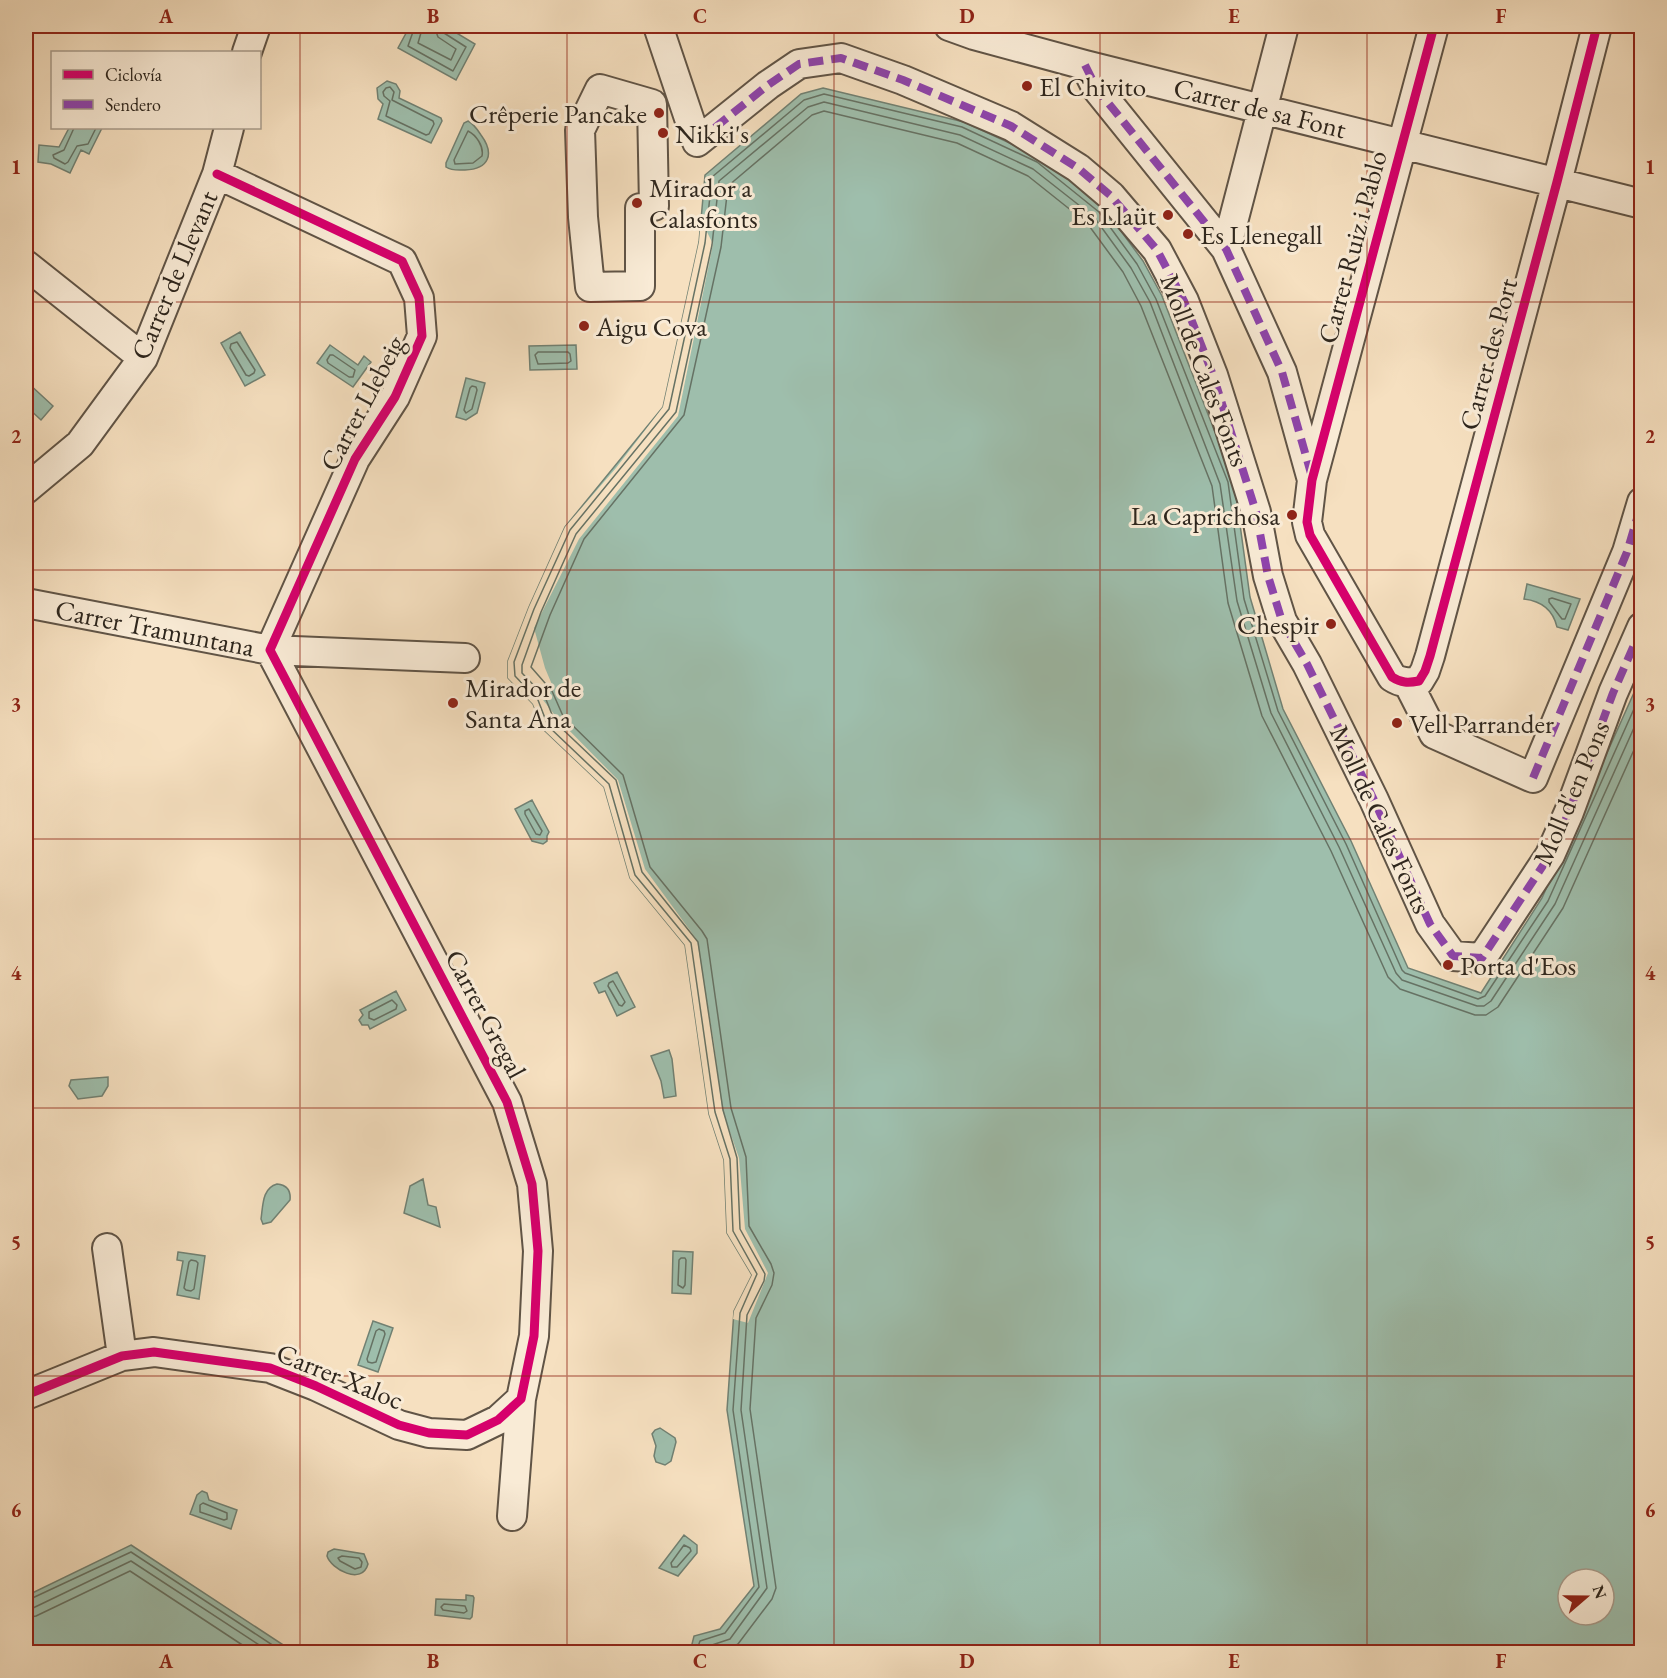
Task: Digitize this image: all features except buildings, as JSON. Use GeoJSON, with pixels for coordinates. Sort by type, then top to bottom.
{"type":"FeatureCollection","features":[{"type":"Feature","properties":{"kind":"street"},"geometry":{"type":"LineString","coordinates":[[247,51],[256,26]]}},
{"type":"Feature","properties":{"kind":"street","name":"Moll de Cales Fonts"},"geometry":{"type":"LineString","coordinates":[[658,26],[697,142],[768,85],[799,64],[841,58],[903,80],[1011,126],[1078,168],[1111,196],[1157,250],[1184,301],[1213,375],[1253,501],[1268,576],[1282,621],[1307,664],[1374,800],[1430,924],[1453,956]]}},
{"type":"Feature","properties":{"kind":"street"},"geometry":{"type":"LineString","coordinates":[[1226,249],[1284,26]]}},
{"type":"Feature","properties":{"kind":"street","name":"Carrer Ruiz i Pablo"},"geometry":{"type":"LineString","coordinates":[[1312,480],[1434,26]]}},
{"type":"Feature","properties":{"kind":"street","name":"Carrer des Port"},"geometry":{"type":"LineString","coordinates":[[1408,683],[1419,681],[1430,656],[1597,26]]}},
{"type":"Feature","properties":{"kind":"street","name":"Carrer de sa Font"},"geometry":{"type":"LineString","coordinates":[[966,29],[1085,65],[1641,204]]}},
{"type":"Feature","properties":{"kind":"street"},"geometry":{"type":"LineString","coordinates":[[1085,65],[1097,89],[1226,249],[1282,372],[1312,480],[1307,522],[1310,535],[1332,569],[1392,677],[1400,682],[1408,683],[1434,734],[1533,778],[1627,552],[1641,502]]}},
{"type":"Feature","properties":{"kind":"street"},"geometry":{"type":"LineString","coordinates":[[600,89],[652,104],[654,206],[640,208],[640,286],[590,287],[582,217],[580,130],[600,89]]}},
{"type":"Feature","properties":{"kind":"street","name":"Carrer de Llevant"},"geometry":{"type":"LineString","coordinates":[[26,489],[80,444],[143,358],[217,174],[228,129]]}},
{"type":"Feature","properties":{"kind":"street","name":"Carrer Llebeig"},"geometry":{"type":"LineString","coordinates":[[217,174],[402,261],[419,298],[422,336],[395,397],[355,459],[270,650]]}},
{"type":"Feature","properties":{"kind":"street"},"geometry":{"type":"LineString","coordinates":[[26,265],[143,358]]}},
{"type":"Feature","properties":{"kind":"street","name":"Carrer Tramuntana"},"geometry":{"type":"LineString","coordinates":[[26,603],[270,650],[465,658]]}},
{"type":"Feature","properties":{"kind":"street","name":"Moll d'en Pons"},"geometry":{"type":"LineString","coordinates":[[1453,956],[1482,958],[1550,855],[1641,627]]}},
{"type":"Feature","properties":{"kind":"street","name":"Carrer Gregal"},"geometry":{"type":"LineString","coordinates":[[270,650],[507,1102],[532,1184],[538,1251],[534,1336],[521,1399],[512,1516]]}},
{"type":"Feature","properties":{"kind":"street"},"geometry":{"type":"LineString","coordinates":[[107,1248],[122,1356]]}},
{"type":"Feature","properties":{"kind":"street","name":"Carrer Xaloc"},"geometry":{"type":"LineString","coordinates":[[26,1395],[122,1356],[154,1352],[270,1368],[316,1386],[399,1425],[429,1433],[467,1435],[498,1420],[521,1399]]}},
{"type":"Feature","properties":{"kind":"water"},"geometry":{"type":"Polygon","coordinates":[[[410,26],[445,26],[475,44],[456,80],[398,48],[410,26]]]}},
{"type":"Feature","properties":{"kind":"water"},"geometry":{"type":"Polygon","coordinates":[[[387,81],[396,84],[400,91],[399,98],[441,118],[442,121],[431,143],[378,119],[383,104],[378,99],[377,88],[387,81]]]}},
{"type":"Feature","properties":{"kind":"water"},"geometry":{"type":"Polygon","coordinates":[[[823,88],[964,122],[1040,157],[1104,208],[1143,261],[1162,296],[1234,481],[1250,597],[1283,709],[1351,841],[1408,968],[1481,993],[1542,898],[1641,677],[1641,1652],[690,1652],[694,1636],[720,1629],[754,1586],[727,1410],[734,1311],[752,1275],[727,1233],[724,1160],[709,1114],[685,945],[630,878],[604,787],[543,729],[533,704],[508,678],[508,661],[529,607],[565,527],[663,407],[699,242],[705,175],[801,94],[823,88]]]}},
{"type":"Feature","properties":{"kind":"water"},"geometry":{"type":"Polygon","coordinates":[[[468,121],[475,127],[488,148],[487,159],[480,167],[453,170],[446,167],[446,163],[464,123],[468,121]]]}},
{"type":"Feature","properties":{"kind":"water"},"geometry":{"type":"Polygon","coordinates":[[[68,129],[102,129],[89,154],[81,150],[70,173],[51,164],[38,162],[39,145],[59,147],[68,129]]]}},
{"type":"Feature","properties":{"kind":"water"},"geometry":{"type":"Polygon","coordinates":[[[240,332],[265,375],[245,386],[221,343],[240,332]]]}},
{"type":"Feature","properties":{"kind":"water"},"geometry":{"type":"Polygon","coordinates":[[[330,345],[358,365],[364,356],[371,362],[353,387],[317,363],[330,345]]]}},
{"type":"Feature","properties":{"kind":"water"},"geometry":{"type":"Polygon","coordinates":[[[576,345],[577,369],[530,370],[529,346],[576,345]]]}},
{"type":"Feature","properties":{"kind":"water"},"geometry":{"type":"Polygon","coordinates":[[[466,378],[485,383],[477,413],[466,420],[456,417],[466,378]]]}},
{"type":"Feature","properties":{"kind":"water"},"geometry":{"type":"Polygon","coordinates":[[[27,382],[53,406],[41,420],[26,406],[27,382]]]}},
{"type":"Feature","properties":{"kind":"water"},"geometry":{"type":"Polygon","coordinates":[[[1527,584],[1580,599],[1568,630],[1557,627],[1553,616],[1545,607],[1524,599],[1527,584]]]}},
{"type":"Feature","properties":{"kind":"water"},"geometry":{"type":"Polygon","coordinates":[[[532,800],[549,832],[547,841],[543,844],[532,841],[515,809],[532,800]]]}},
{"type":"Feature","properties":{"kind":"water"},"geometry":{"type":"Polygon","coordinates":[[[617,972],[635,1007],[617,1016],[605,991],[599,993],[594,983],[617,972]]]}},
{"type":"Feature","properties":{"kind":"water"},"geometry":{"type":"Polygon","coordinates":[[[396,991],[406,1010],[370,1029],[368,1025],[362,1025],[359,1020],[363,1015],[360,1010],[396,991]]]}},
{"type":"Feature","properties":{"kind":"water"},"geometry":{"type":"Polygon","coordinates":[[[669,1050],[676,1096],[664,1098],[661,1081],[651,1056],[669,1050]]]}},
{"type":"Feature","properties":{"kind":"water"},"geometry":{"type":"Polygon","coordinates":[[[108,1077],[108,1086],[102,1096],[78,1099],[69,1086],[71,1080],[108,1077]]]}},
{"type":"Feature","properties":{"kind":"water"},"geometry":{"type":"Polygon","coordinates":[[[423,1179],[428,1205],[436,1207],[440,1227],[404,1213],[410,1186],[423,1179]]]}},
{"type":"Feature","properties":{"kind":"water"},"geometry":{"type":"Polygon","coordinates":[[[277,1184],[288,1189],[290,1200],[271,1222],[263,1224],[261,1219],[264,1198],[268,1189],[277,1184]]]}},
{"type":"Feature","properties":{"kind":"water"},"geometry":{"type":"Polygon","coordinates":[[[673,1251],[693,1252],[691,1294],[672,1293],[673,1251]]]}},
{"type":"Feature","properties":{"kind":"water"},"geometry":{"type":"Polygon","coordinates":[[[178,1252],[205,1256],[199,1299],[177,1295],[183,1261],[177,1260],[178,1252]]]}},
{"type":"Feature","properties":{"kind":"water"},"geometry":{"type":"Polygon","coordinates":[[[373,1321],[393,1328],[378,1372],[358,1365],[373,1321]]]}},
{"type":"Feature","properties":{"kind":"water"},"geometry":{"type":"Polygon","coordinates":[[[660,1428],[675,1438],[676,1442],[671,1461],[665,1465],[656,1462],[654,1456],[656,1446],[652,1434],[660,1428]]]}},
{"type":"Feature","properties":{"kind":"water"},"geometry":{"type":"Polygon","coordinates":[[[202,1491],[207,1493],[209,1500],[237,1510],[231,1529],[190,1514],[197,1495],[202,1491]]]}},
{"type":"Feature","properties":{"kind":"water"},"geometry":{"type":"Polygon","coordinates":[[[684,1535],[697,1545],[697,1553],[678,1576],[659,1568],[684,1535]]]}},
{"type":"Feature","properties":{"kind":"water"},"geometry":{"type":"Polygon","coordinates":[[[131,1545],[294,1652],[26,1652],[26,1596],[131,1545]]]}},
{"type":"Feature","properties":{"kind":"water"},"geometry":{"type":"Polygon","coordinates":[[[334,1549],[364,1554],[368,1564],[365,1571],[353,1575],[334,1566],[327,1556],[328,1552],[334,1549]]]}},
{"type":"Feature","properties":{"kind":"water"},"geometry":{"type":"Polygon","coordinates":[[[466,1595],[474,1598],[470,1619],[435,1615],[436,1599],[466,1600],[466,1595]]]}},
{"type":"Feature","properties":{"kind":"pier"},"geometry":{"type":"Polygon","coordinates":[[[701,220],[713,244],[678,416],[579,539],[534,628],[553,687],[540,696],[557,718],[618,780],[645,869],[697,940],[722,1109],[739,1158],[745,1229],[768,1273],[748,1323],[733,1319],[734,1311],[752,1275],[727,1233],[724,1160],[709,1114],[685,945],[630,878],[604,787],[543,729],[533,704],[508,678],[508,661],[529,607],[565,527],[616,468],[663,407],[699,242],[701,220]]]}},
{"type":"Feature","properties":{"kind":"marked path"},"geometry":{"type":"LineString","coordinates":[[697,142],[768,85],[799,64],[841,58],[903,80],[1011,126],[1078,168],[1111,196],[1157,250],[1184,301],[1213,375],[1256,512],[1268,576],[1282,621],[1307,664],[1374,800],[1430,924],[1453,956],[1482,958],[1550,855],[1569,812],[1613,693],[1642,627]]}},
{"type":"Feature","properties":{"kind":"marked path"},"geometry":{"type":"LineString","coordinates":[[1085,65],[1097,89],[1226,249],[1282,372],[1312,477]]}},
{"type":"Feature","properties":{"kind":"marked path"},"geometry":{"type":"LineString","coordinates":[[1533,778],[1627,552],[1642,502]]}},
{"type":"Feature","properties":{"kind":"cycle path"},"geometry":{"type":"LineString","coordinates":[[1434,26],[1312,480],[1307,522],[1310,535],[1392,677],[1408,682],[1419,681],[1430,656],[1597,26]]}},
{"type":"Feature","properties":{"kind":"cycle path"},"geometry":{"type":"LineString","coordinates":[[26,1395],[122,1356],[154,1352],[270,1368],[316,1386],[399,1425],[429,1433],[467,1435],[498,1420],[521,1399],[534,1336],[538,1251],[532,1184],[507,1102],[270,650],[355,459],[395,397],[422,336],[419,298],[402,261],[217,174]]}},
{"type":"Feature","properties":{"kind":"place","name":"El Chivito"},"geometry":{"type":"Point","coordinates":[1027,86]}},
{"type":"Feature","properties":{"kind":"place","name":"Crêperie Pancake"},"geometry":{"type":"Point","coordinates":[659,113]}},
{"type":"Feature","properties":{"kind":"place","name":"Nikki's"},"geometry":{"type":"Point","coordinates":[663,133]}},
{"type":"Feature","properties":{"kind":"place","name":"Mirador a Calasfonts"},"geometry":{"type":"Point","coordinates":[637,203]}},
{"type":"Feature","properties":{"kind":"place","name":"Es Llaüt"},"geometry":{"type":"Point","coordinates":[1168,215]}},
{"type":"Feature","properties":{"kind":"place","name":"Es Llenegall"},"geometry":{"type":"Point","coordinates":[1188,234]}},
{"type":"Feature","properties":{"kind":"place","name":"Aigu Cova"},"geometry":{"type":"Point","coordinates":[584,326]}},
{"type":"Feature","properties":{"kind":"place","name":"La Caprichosa"},"geometry":{"type":"Point","coordinates":[1292,515]}},
{"type":"Feature","properties":{"kind":"place","name":"Chespir"},"geometry":{"type":"Point","coordinates":[1331,624]}},
{"type":"Feature","properties":{"kind":"place","name":"Mirador de Santa Ana"},"geometry":{"type":"Point","coordinates":[453,703]}},
{"type":"Feature","properties":{"kind":"place","name":"Vell Parrander"},"geometry":{"type":"Point","coordinates":[1397,723]}},
{"type":"Feature","properties":{"kind":"place","name":"Porta d'Eos"},"geometry":{"type":"Point","coordinates":[1448,965]}}]}
